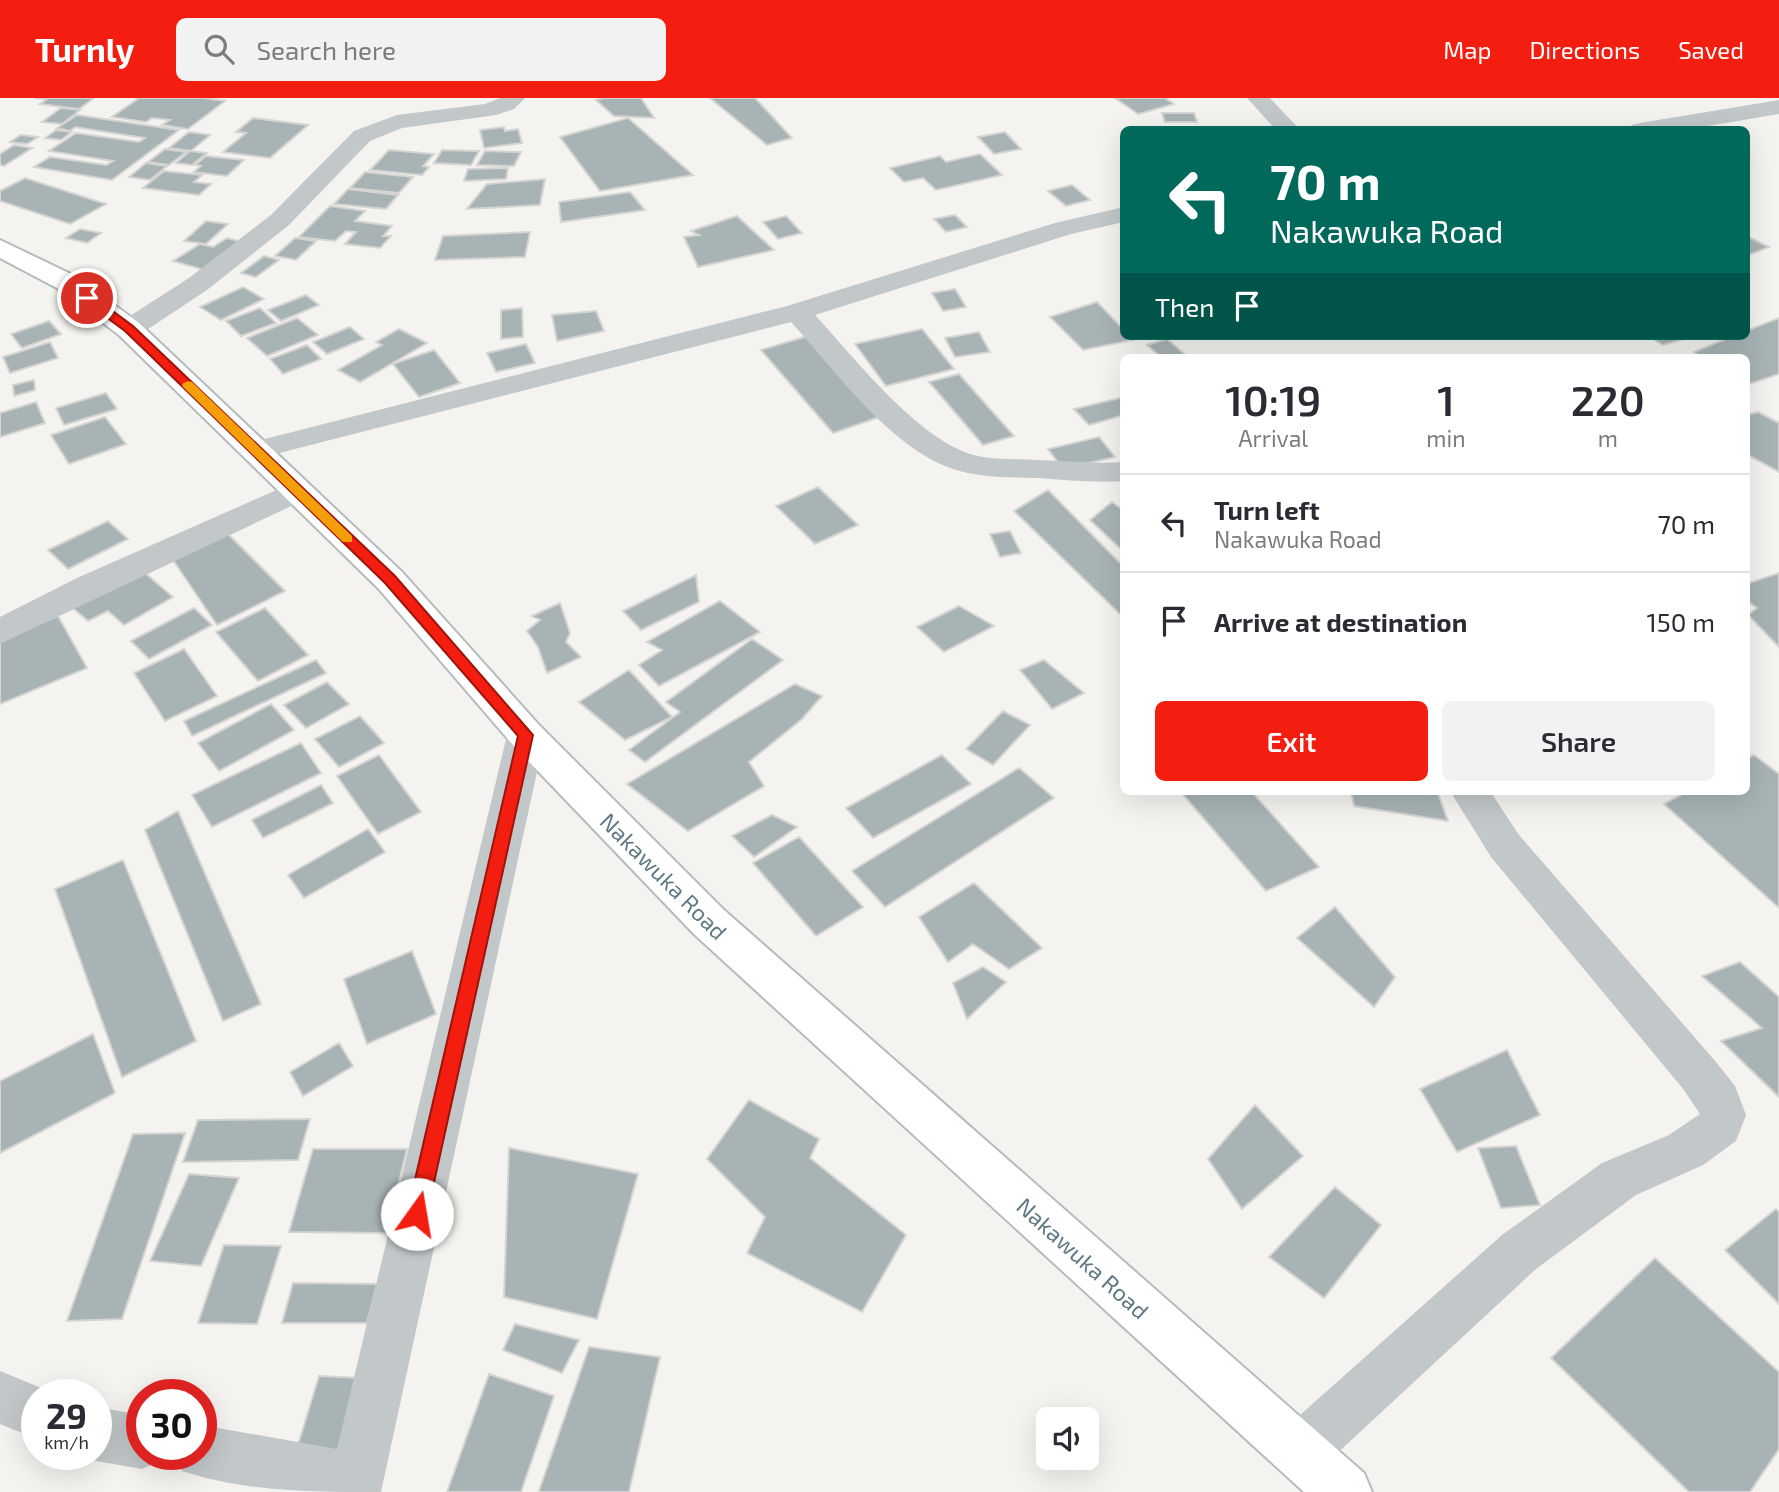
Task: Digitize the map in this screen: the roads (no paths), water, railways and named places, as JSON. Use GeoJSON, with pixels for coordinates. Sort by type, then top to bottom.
{"type":"FeatureCollection","features":[{"type":"Feature","properties":{"kind":"main road","name":"Nakawuka Road"},"geometry":{"type":"LineString","coordinates":[[0,248],[66,282],[129,329],[390,580],[526,735],[709,922],[1345,1492]]}},
{"type":"Feature","properties":{"kind":"street"},"geometry":{"type":"LineString","coordinates":[[129,329],[198,284],[280,220],[362,136],[397,122],[488,110],[514,98]]}},
{"type":"Feature","properties":{"kind":"street"},"geometry":{"type":"LineString","coordinates":[[1258,98],[1285,126]]}},
{"type":"Feature","properties":{"kind":"street"},"geometry":{"type":"LineString","coordinates":[[1694,98],[1724,115]]}},
{"type":"Feature","properties":{"kind":"street"},"geometry":{"type":"LineString","coordinates":[[1662,126],[1779,107]]}},
{"type":"Feature","properties":{"kind":"street"},"geometry":{"type":"LineString","coordinates":[[256,450],[797,312],[1064,228],[1120,215]]}},
{"type":"Feature","properties":{"kind":"street"},"geometry":{"type":"LineString","coordinates":[[797,312],[912,433],[937,450],[962,461],[991,468],[1062,472],[1120,471]]}},
{"type":"Feature","properties":{"kind":"street"},"geometry":{"type":"LineString","coordinates":[[0,632],[113,574],[297,491]]}},
{"type":"Feature","properties":{"kind":"street"},"geometry":{"type":"LineString","coordinates":[[217,1456],[355,1486],[526,735]]}},
{"type":"Feature","properties":{"kind":"street"},"geometry":{"type":"LineString","coordinates":[[1300,1451],[1519,1252],[1619,1179],[1686,1150],[1720,1126],[1723,1115],[1719,1101],[1700,1076],[1505,846],[1472,795]]}},
{"type":"Feature","properties":{"kind":"street"},"geometry":{"type":"LineString","coordinates":[[0,1397],[21,1406]]}}]}
